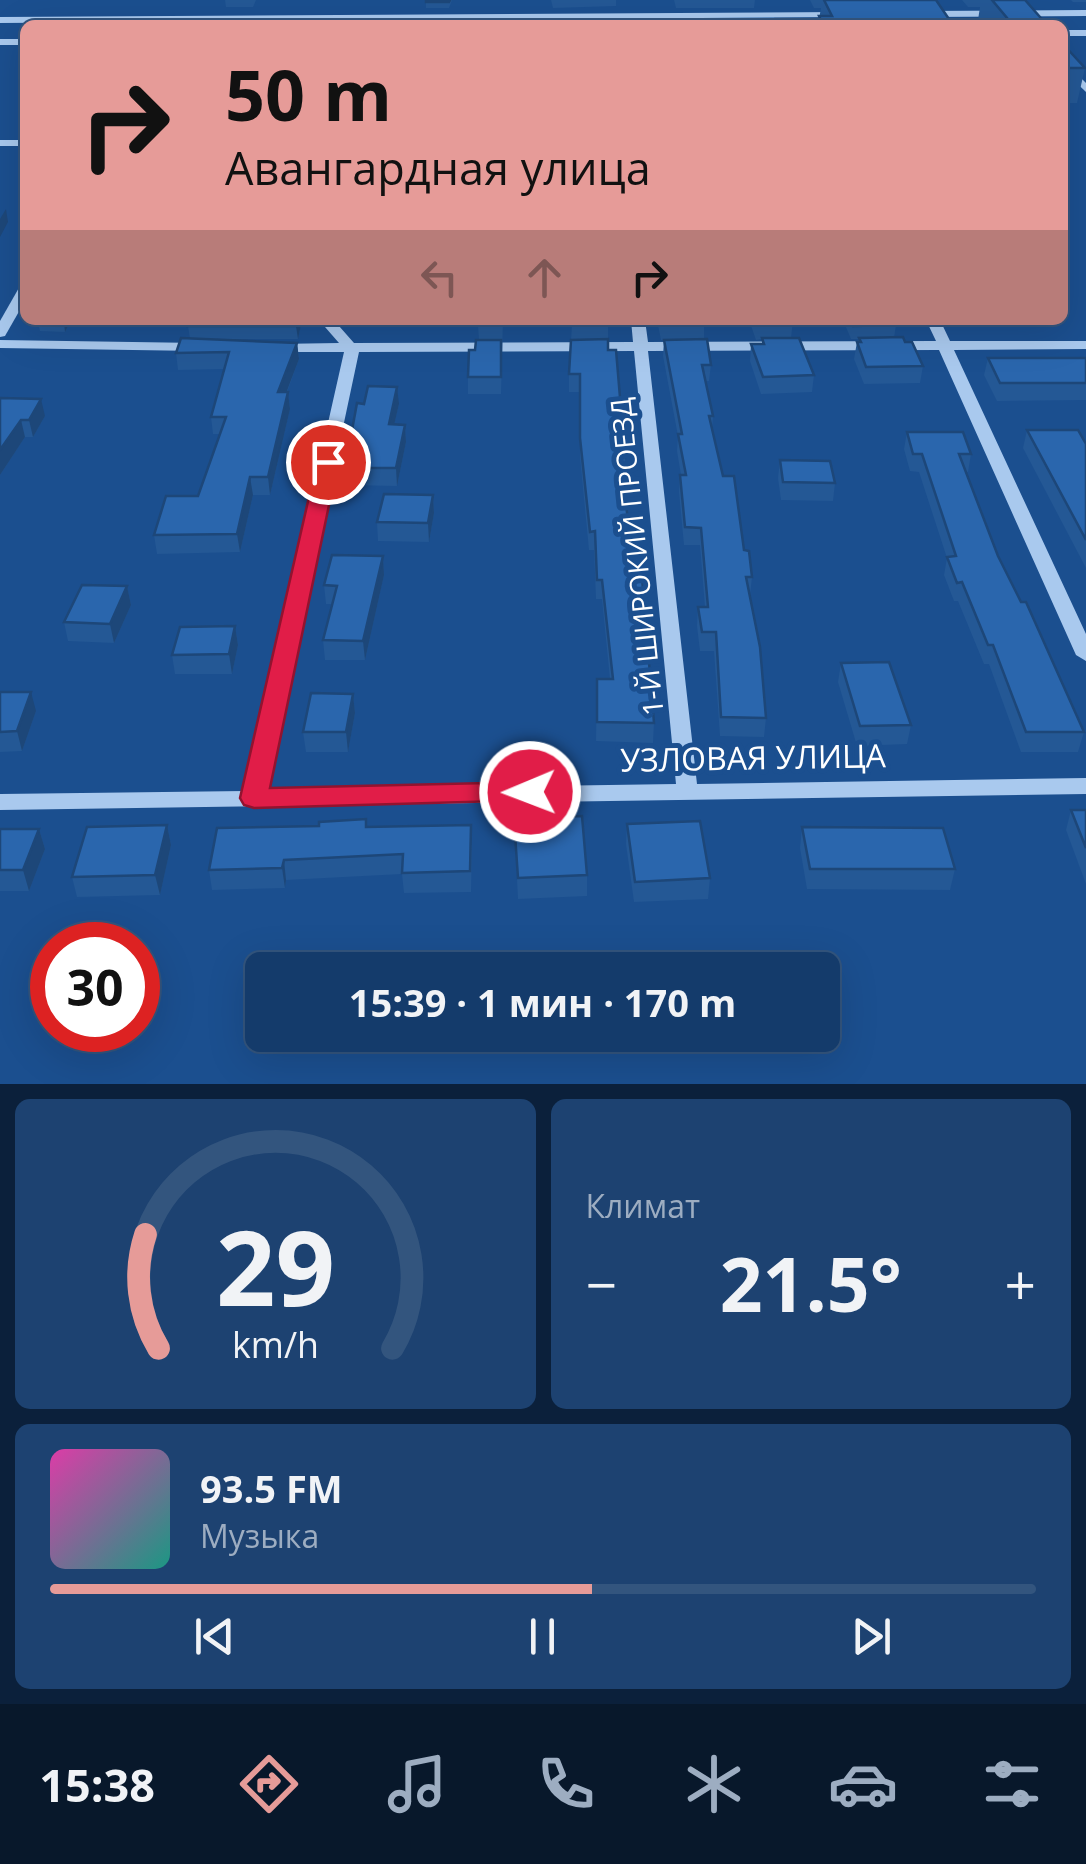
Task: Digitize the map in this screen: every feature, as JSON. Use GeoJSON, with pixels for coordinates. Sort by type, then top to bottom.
{"type":"FeatureCollection","features":[{"type":"Feature","properties":{"kind":"street"},"geometry":{"type":"LineString","coordinates":[[401,17],[403,0]]}},
{"type":"Feature","properties":{"kind":"street"},"geometry":{"type":"LineString","coordinates":[[591,0],[594,15]]}},
{"type":"Feature","properties":{"kind":"street"},"geometry":{"type":"LineString","coordinates":[[778,0],[786,20]]}},
{"type":"Feature","properties":{"kind":"street"},"geometry":{"type":"LineString","coordinates":[[0,20],[594,15],[786,20],[859,14]]}},
{"type":"Feature","properties":{"kind":"street"},"geometry":{"type":"LineString","coordinates":[[914,14],[1086,14]]}},
{"type":"Feature","properties":{"kind":"street"},"geometry":{"type":"LineString","coordinates":[[1068,69],[1086,89]]}},
{"type":"Feature","properties":{"kind":"street"},"geometry":{"type":"LineString","coordinates":[[0,333],[20,298]]}},
{"type":"Feature","properties":{"kind":"street"},"geometry":{"type":"LineString","coordinates":[[332,325],[352,350]]}},
{"type":"Feature","properties":{"kind":"street","name":"1-Й ШИРОКИЙ ПРОЕЗД"},"geometry":{"type":"LineString","coordinates":[[639,325],[688,789]]}},
{"type":"Feature","properties":{"kind":"street"},"geometry":{"type":"LineString","coordinates":[[936,325],[1086,655]]}},
{"type":"Feature","properties":{"kind":"street"},"geometry":{"type":"LineString","coordinates":[[0,344],[215,348]]}},
{"type":"Feature","properties":{"kind":"street"},"geometry":{"type":"LineString","coordinates":[[254,348],[1086,345]]}},
{"type":"Feature","properties":{"kind":"street"},"geometry":{"type":"LineString","coordinates":[[254,798],[352,350]]}},
{"type":"Feature","properties":{"kind":"street","name":"УЗЛОВАЯ УЛИЦА"},"geometry":{"type":"LineString","coordinates":[[0,802],[1086,786]]}},
{"type":"Feature","properties":{"kind":"shaded area"},"geometry":{"type":"Polygon","coordinates":[[[774,17],[776,20],[484,20],[774,17]]]}},
{"type":"Feature","properties":{"kind":"building"},"geometry":{"type":"Polygon","coordinates":[[[824,0],[936,0],[950,20],[821,20],[819,16],[832,16],[824,0]]]}},
{"type":"Feature","properties":{"kind":"building"},"geometry":{"type":"Polygon","coordinates":[[[992,0],[1025,0],[1043,20],[1009,20],[992,0]]]}},
{"type":"Feature","properties":{"kind":"building"},"geometry":{"type":"Polygon","coordinates":[[[1068,50],[1085,68],[1068,68],[1068,50]]]}},
{"type":"Feature","properties":{"kind":"building"},"geometry":{"type":"Polygon","coordinates":[[[188,325],[296,325],[296,326],[188,325]]]}},
{"type":"Feature","properties":{"kind":"building"},"geometry":{"type":"Polygon","coordinates":[[[903,337],[905,342],[912,342],[923,366],[866,367],[859,338],[903,337]]]}},
{"type":"Feature","properties":{"kind":"building"},"geometry":{"type":"Polygon","coordinates":[[[181,338],[297,343],[278,392],[288,392],[268,477],[250,477],[237,534],[154,535],[166,496],[198,496],[226,417],[211,417],[229,352],[176,353],[181,338]]]}},
{"type":"Feature","properties":{"kind":"building"},"geometry":{"type":"Polygon","coordinates":[[[762,338],[799,338],[814,375],[763,377],[751,344],[764,344],[762,338]]]}},
{"type":"Feature","properties":{"kind":"building"},"geometry":{"type":"Polygon","coordinates":[[[608,339],[608,350],[616,350],[625,457],[619,457],[633,554],[640,554],[654,723],[597,722],[597,679],[613,679],[602,580],[597,580],[595,531],[590,532],[580,438],[580,374],[569,374],[571,340],[608,339]]]}},
{"type":"Feature","properties":{"kind":"building"},"geometry":{"type":"Polygon","coordinates":[[[707,339],[711,365],[702,365],[713,416],[709,416],[723,476],[734,476],[744,550],[749,551],[752,577],[746,577],[760,647],[766,718],[721,717],[716,632],[702,632],[698,607],[708,607],[701,528],[685,527],[680,475],[686,475],[678,434],[682,434],[664,340],[707,339]]]}},
{"type":"Feature","properties":{"kind":"building"},"geometry":{"type":"Polygon","coordinates":[[[476,340],[501,340],[501,377],[468,377],[469,350],[475,350],[476,340]]]}},
{"type":"Feature","properties":{"kind":"building"},"geometry":{"type":"Polygon","coordinates":[[[988,358],[1086,358],[1086,383],[1000,383],[988,358]]]}},
{"type":"Feature","properties":{"kind":"building"},"geometry":{"type":"Polygon","coordinates":[[[368,386],[397,387],[389,424],[405,425],[396,468],[345,468],[357,403],[364,404],[368,386]]]}},
{"type":"Feature","properties":{"kind":"building"},"geometry":{"type":"Polygon","coordinates":[[[0,398],[41,399],[29,420],[21,420],[0,450],[0,398]]]}},
{"type":"Feature","properties":{"kind":"building"},"geometry":{"type":"Polygon","coordinates":[[[1027,430],[1078,430],[1086,444],[1086,540],[1027,430]]]}},
{"type":"Feature","properties":{"kind":"building"},"geometry":{"type":"Polygon","coordinates":[[[907,432],[963,432],[971,454],[959,454],[998,556],[1021,602],[1026,602],[1084,732],[1026,732],[993,645],[988,645],[962,582],[957,583],[947,557],[956,556],[922,454],[913,454],[907,432]]]}},
{"type":"Feature","properties":{"kind":"building"},"geometry":{"type":"Polygon","coordinates":[[[780,460],[830,461],[835,483],[783,482],[780,460]]]}},
{"type":"Feature","properties":{"kind":"building"},"geometry":{"type":"Polygon","coordinates":[[[384,494],[433,495],[428,523],[377,522],[384,494]]]}},
{"type":"Feature","properties":{"kind":"building"},"geometry":{"type":"Polygon","coordinates":[[[332,555],[383,556],[363,641],[323,640],[337,586],[324,585],[332,555]]]}},
{"type":"Feature","properties":{"kind":"building"},"geometry":{"type":"Polygon","coordinates":[[[82,585],[127,586],[110,624],[64,622],[82,585]]]}},
{"type":"Feature","properties":{"kind":"building"},"geometry":{"type":"Polygon","coordinates":[[[235,626],[229,654],[172,655],[180,627],[235,626]]]}},
{"type":"Feature","properties":{"kind":"building"},"geometry":{"type":"Polygon","coordinates":[[[889,662],[911,725],[860,726],[841,663],[889,662]]]}},
{"type":"Feature","properties":{"kind":"building"},"geometry":{"type":"Polygon","coordinates":[[[0,692],[31,692],[17,731],[0,732],[0,692]]]}},
{"type":"Feature","properties":{"kind":"building"},"geometry":{"type":"Polygon","coordinates":[[[311,693],[353,694],[346,732],[303,732],[311,693]]]}},
{"type":"Feature","properties":{"kind":"building"},"geometry":{"type":"Polygon","coordinates":[[[1071,810],[1086,810],[1086,848],[1071,810]]]}},
{"type":"Feature","properties":{"kind":"building"},"geometry":{"type":"Polygon","coordinates":[[[582,816],[587,875],[518,878],[514,819],[582,816]]]}},
{"type":"Feature","properties":{"kind":"building"},"geometry":{"type":"Polygon","coordinates":[[[366,819],[366,827],[471,825],[470,871],[402,873],[403,854],[284,860],[282,868],[209,870],[217,828],[319,826],[319,822],[366,819]]]}},
{"type":"Feature","properties":{"kind":"building"},"geometry":{"type":"Polygon","coordinates":[[[700,821],[710,878],[635,882],[627,824],[700,821]]]}},
{"type":"Feature","properties":{"kind":"building"},"geometry":{"type":"Polygon","coordinates":[[[167,825],[155,875],[72,877],[87,827],[167,825]]]}},
{"type":"Feature","properties":{"kind":"building"},"geometry":{"type":"Polygon","coordinates":[[[802,827],[943,828],[955,869],[810,869],[802,827]]]}},
{"type":"Feature","properties":{"kind":"building"},"geometry":{"type":"Polygon","coordinates":[[[0,829],[39,829],[23,870],[0,870],[0,829]]]}},
{"type":"Feature","properties":{"kind":"route"},"geometry":{"type":"LineString","coordinates":[[328,462],[254,798],[530,792]]}}]}
